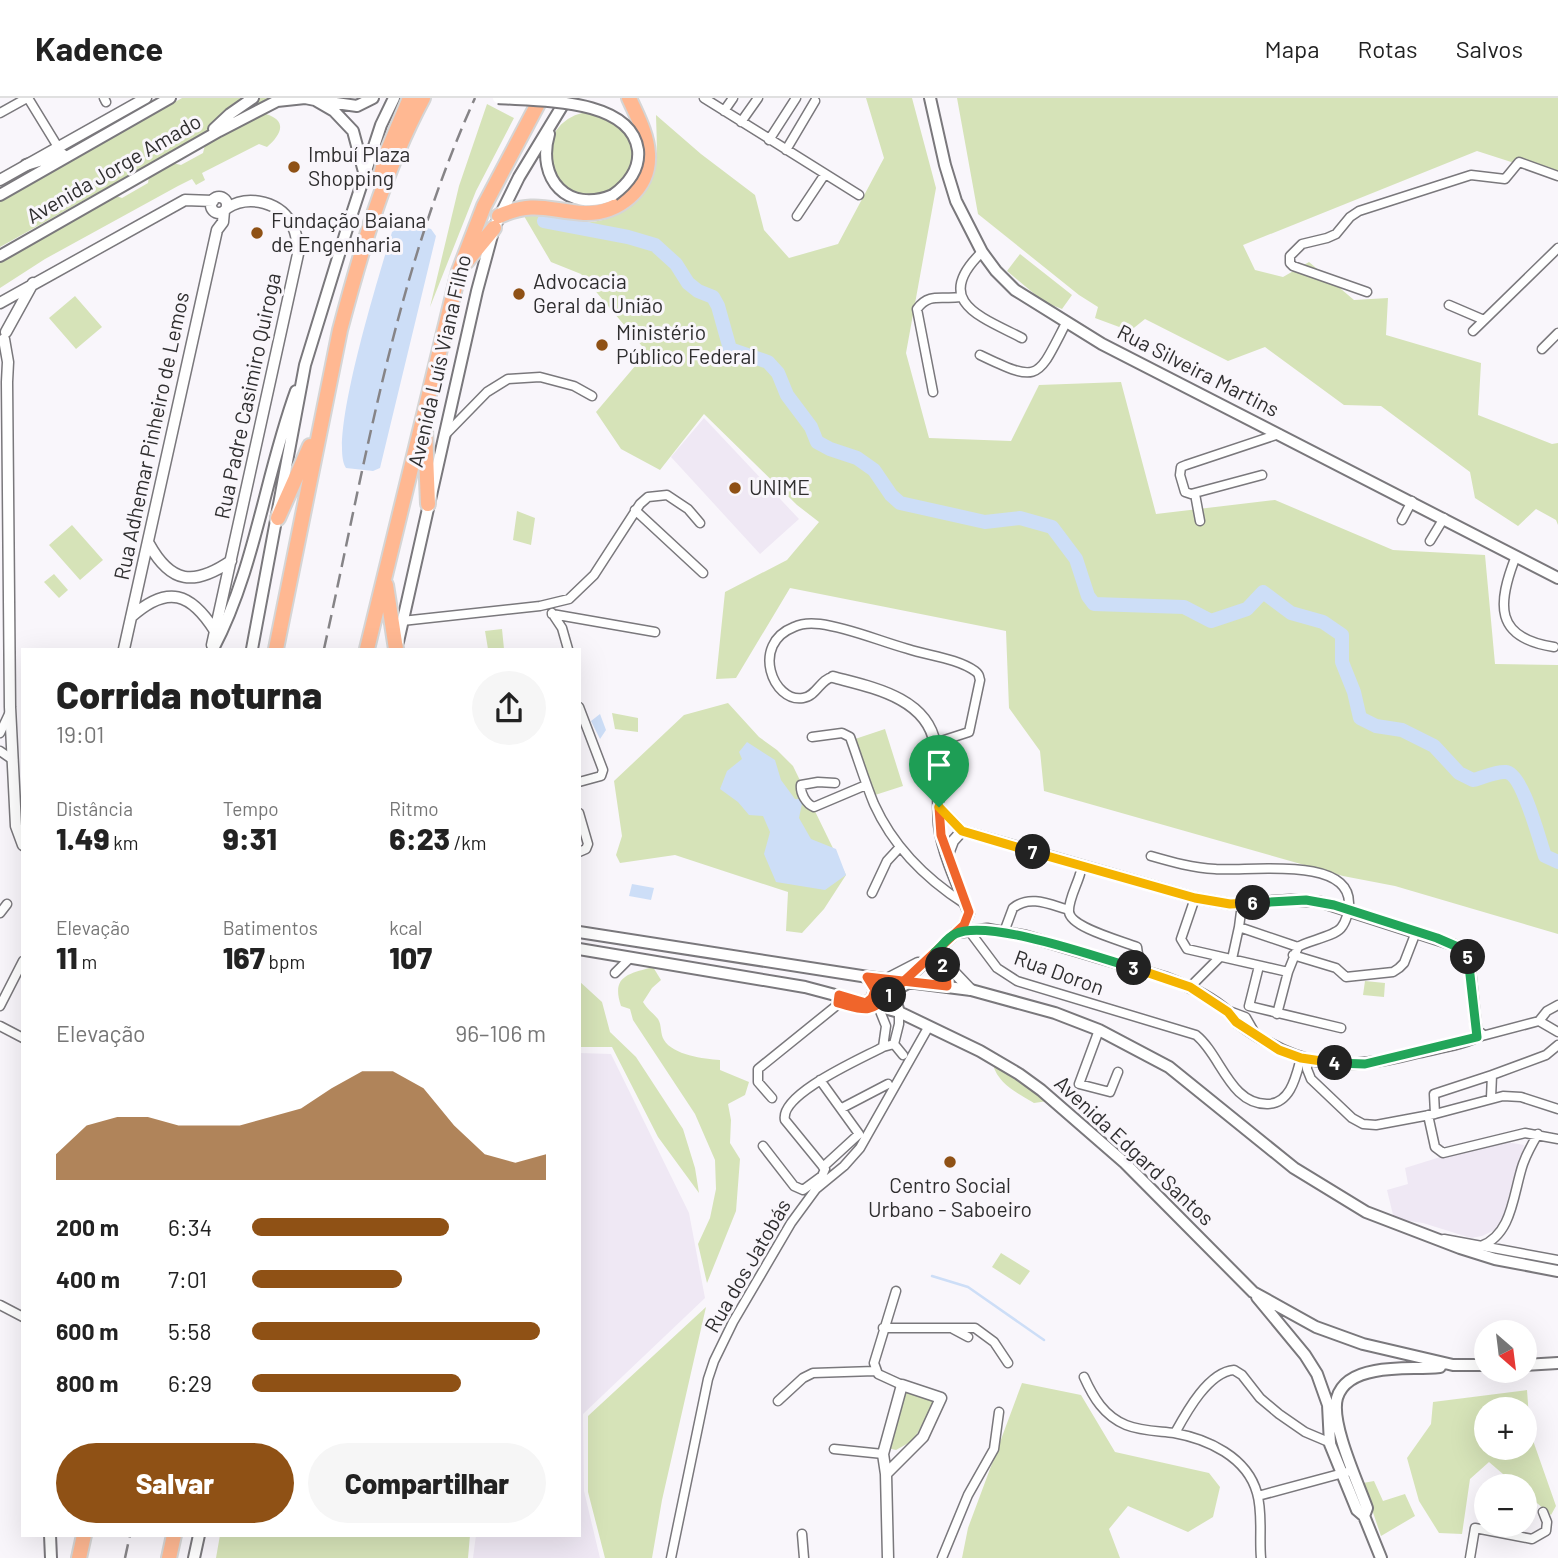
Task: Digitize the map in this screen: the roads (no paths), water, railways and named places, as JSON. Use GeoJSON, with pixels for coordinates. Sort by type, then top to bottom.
{"type":"FeatureCollection","features":[{"type":"Feature","properties":{"kind":"highway"},"geometry":{"type":"LineString","coordinates":[[383,190],[382,175],[386,155],[410,98]]}},
{"type":"Feature","properties":{"kind":"highway"},"geometry":{"type":"LineString","coordinates":[[276,648],[346,305],[371,219],[423,98]]}},
{"type":"Feature","properties":{"kind":"highway","name":"Avenida Luís Viana Filho"},"geometry":{"type":"LineString","coordinates":[[367,648],[459,271],[484,206],[541,98]]}},
{"type":"Feature","properties":{"kind":"highway"},"geometry":{"type":"LineString","coordinates":[[459,271],[497,222],[521,208],[539,206],[597,212],[616,206],[634,194],[645,175],[648,153],[643,131],[629,98]]}},
{"type":"Feature","properties":{"kind":"highway"},"geometry":{"type":"LineString","coordinates":[[424,412],[428,504]]}},
{"type":"Feature","properties":{"kind":"highway"},"geometry":{"type":"LineString","coordinates":[[278,518],[323,415]]}},
{"type":"Feature","properties":{"kind":"highway"},"geometry":{"type":"LineString","coordinates":[[384,575],[396,648]]}},
{"type":"Feature","properties":{"kind":"highway"},"geometry":{"type":"LineString","coordinates":[[79,1558],[84,1537]]}},
{"type":"Feature","properties":{"kind":"highway"},"geometry":{"type":"LineString","coordinates":[[169,1558],[174,1537]]}},
{"type":"Feature","properties":{"kind":"main road","name":"Avenida Jorge Amado"},"geometry":{"type":"LineString","coordinates":[[0,195],[170,98]]}},
{"type":"Feature","properties":{"kind":"main road"},"geometry":{"type":"LineString","coordinates":[[202,141],[230,114],[253,98]]}},
{"type":"Feature","properties":{"kind":"main road","name":"Avenida Jorge Amado"},"geometry":{"type":"LineString","coordinates":[[0,256],[277,101],[292,98],[357,106],[373,98]]}},
{"type":"Feature","properties":{"kind":"main road"},"geometry":{"type":"LineString","coordinates":[[213,648],[225,624],[246,567],[285,422],[381,125],[394,98]]}},
{"type":"Feature","properties":{"kind":"main road"},"geometry":{"type":"LineString","coordinates":[[498,98],[589,106],[612,113],[624,121],[635,140],[637,163],[627,183],[613,195],[603,199],[582,200],[566,195],[550,173],[546,154],[553,121]]}},
{"type":"Feature","properties":{"kind":"main road","name":"Avenida Luís Viana Filho"},"geometry":{"type":"LineString","coordinates":[[396,648],[443,437],[497,222],[519,177],[568,98]]}},
{"type":"Feature","properties":{"kind":"main road","name":"Rua Silveira Martins"},"geometry":{"type":"LineString","coordinates":[[930,98],[951,185],[982,252],[1014,290],[1102,344],[1558,578]]}},
{"type":"Feature","properties":{"kind":"main road"},"geometry":{"type":"LineString","coordinates":[[315,100],[342,118],[353,131],[365,175]]}},
{"type":"Feature","properties":{"kind":"main road"},"geometry":{"type":"LineString","coordinates":[[26,165],[81,149]]}},
{"type":"Feature","properties":{"kind":"main road"},"geometry":{"type":"LineString","coordinates":[[252,648],[305,365]]}},
{"type":"Feature","properties":{"kind":"main road"},"geometry":{"type":"LineString","coordinates":[[581,932],[867,977],[971,990],[1055,1013],[1134,1046],[1187,1079],[1257,1140],[1314,1182],[1383,1220],[1495,1259],[1558,1271]]}},
{"type":"Feature","properties":{"kind":"main road","name":"Avenida Edgard Santos"},"geometry":{"type":"LineString","coordinates":[[581,950],[754,977],[899,1012],[1019,1073],[1056,1101],[1125,1163],[1253,1292],[1335,1335],[1397,1353],[1453,1365],[1474,1365]]}},
{"type":"Feature","properties":{"kind":"main road"},"geometry":{"type":"LineString","coordinates":[[866,1003],[875,990],[867,977]]}},
{"type":"Feature","properties":{"kind":"main road"},"geometry":{"type":"LineString","coordinates":[[878,1006],[908,981]]}},
{"type":"Feature","properties":{"kind":"main road"},"geometry":{"type":"LineString","coordinates":[[899,1012],[894,997],[908,981]]}},
{"type":"Feature","properties":{"kind":"main road"},"geometry":{"type":"LineString","coordinates":[[1253,1292],[1305,1355],[1317,1374],[1328,1405],[1330,1444],[1348,1471]]}},
{"type":"Feature","properties":{"kind":"main road"},"geometry":{"type":"LineString","coordinates":[[1537,1364],[1558,1363]]}},
{"type":"Feature","properties":{"kind":"main road"},"geometry":{"type":"LineString","coordinates":[[1381,1558],[1364,1516],[1357,1510],[1342,1439],[1337,1399],[1350,1379],[1376,1371],[1453,1365]]}},
{"type":"Feature","properties":{"kind":"main road"},"geometry":{"type":"LineString","coordinates":[[50,1537],[51,1558]]}},
{"type":"Feature","properties":{"kind":"main road"},"geometry":{"type":"LineString","coordinates":[[194,1558],[199,1537]]}},
{"type":"Feature","properties":{"kind":"street"},"geometry":{"type":"LineString","coordinates":[[0,113],[27,98],[58,147]]}},
{"type":"Feature","properties":{"kind":"street"},"geometry":{"type":"LineString","coordinates":[[0,180],[146,98]]}},
{"type":"Feature","properties":{"kind":"street"},"geometry":{"type":"LineString","coordinates":[[704,98],[859,195]]}},
{"type":"Feature","properties":{"kind":"street"},"geometry":{"type":"LineString","coordinates":[[724,111],[733,98]]}},
{"type":"Feature","properties":{"kind":"street"},"geometry":{"type":"LineString","coordinates":[[741,122],[758,98]]}},
{"type":"Feature","properties":{"kind":"street"},"geometry":{"type":"LineString","coordinates":[[769,140],[796,98]]}},
{"type":"Feature","properties":{"kind":"street"},"geometry":{"type":"LineString","coordinates":[[786,150],[815,101]]}},
{"type":"Feature","properties":{"kind":"street"},"geometry":{"type":"LineString","coordinates":[[1367,292],[1293,266],[1290,256],[1302,244],[1336,234],[1354,214],[1434,186],[1471,175],[1505,179],[1519,162],[1558,176]]}},
{"type":"Feature","properties":{"kind":"street"},"geometry":{"type":"LineString","coordinates":[[797,216],[825,174]]}},
{"type":"Feature","properties":{"kind":"street","name":"Rua Padre Casimiro Quiroga"},"geometry":{"type":"LineString","coordinates":[[0,303],[33,282],[185,200],[219,208],[244,200],[257,201],[277,208],[292,224],[298,254],[212,648]]}},
{"type":"Feature","properties":{"kind":"street","name":"Rua Adhemar Pinheiro de Lemos"},"geometry":{"type":"LineString","coordinates":[[124,648],[217,230],[219,208]]}},
{"type":"Feature","properties":{"kind":"street"},"geometry":{"type":"LineString","coordinates":[[1472,331],[1558,248]]}},
{"type":"Feature","properties":{"kind":"street"},"geometry":{"type":"LineString","coordinates":[[982,252],[966,271],[960,285],[960,297],[963,303],[986,320],[1022,338]]}},
{"type":"Feature","properties":{"kind":"street"},"geometry":{"type":"LineString","coordinates":[[3,338],[33,282]]}},
{"type":"Feature","properties":{"kind":"street"},"geometry":{"type":"LineString","coordinates":[[933,392],[917,309],[921,303],[936,296],[950,299],[960,297]]}},
{"type":"Feature","properties":{"kind":"street"},"geometry":{"type":"LineString","coordinates":[[1450,305],[1484,320]]}},
{"type":"Feature","properties":{"kind":"street"},"geometry":{"type":"LineString","coordinates":[[0,320],[8,362],[10,707],[16,826],[21,840]]}},
{"type":"Feature","properties":{"kind":"street"},"geometry":{"type":"LineString","coordinates":[[980,355],[1024,373],[1034,372],[1046,361],[1066,323]]}},
{"type":"Feature","properties":{"kind":"street"},"geometry":{"type":"LineString","coordinates":[[1542,349],[1558,334]]}},
{"type":"Feature","properties":{"kind":"street"},"geometry":{"type":"LineString","coordinates":[[0,366],[7,382]]}},
{"type":"Feature","properties":{"kind":"street"},"geometry":{"type":"LineString","coordinates":[[443,437],[487,393],[508,379],[540,377],[574,386],[592,396]]}},
{"type":"Feature","properties":{"kind":"street"},"geometry":{"type":"LineString","coordinates":[[1262,475],[1195,494],[1185,492],[1180,475],[1181,467],[1280,434]]}},
{"type":"Feature","properties":{"kind":"street"},"geometry":{"type":"LineString","coordinates":[[1195,494],[1200,521]]}},
{"type":"Feature","properties":{"kind":"street"},"geometry":{"type":"LineString","coordinates":[[402,621],[540,606],[569,599],[594,575],[635,510],[648,497],[667,495],[688,509],[700,523]]}},
{"type":"Feature","properties":{"kind":"street"},"geometry":{"type":"LineString","coordinates":[[1402,520],[1412,501]]}},
{"type":"Feature","properties":{"kind":"street"},"geometry":{"type":"LineString","coordinates":[[635,510],[703,573]]}},
{"type":"Feature","properties":{"kind":"street"},"geometry":{"type":"LineString","coordinates":[[1430,541],[1444,518]]}},
{"type":"Feature","properties":{"kind":"street"},"geometry":{"type":"LineString","coordinates":[[149,544],[164,567],[184,578],[208,574],[231,561]]}},
{"type":"Feature","properties":{"kind":"street"},"geometry":{"type":"LineString","coordinates":[[1517,556],[1504,594],[1506,618],[1511,629],[1529,642],[1554,648]]}},
{"type":"Feature","properties":{"kind":"street"},"geometry":{"type":"LineString","coordinates":[[131,617],[154,601],[173,596],[182,597],[197,606],[215,631]]}},
{"type":"Feature","properties":{"kind":"street"},"geometry":{"type":"LineString","coordinates":[[540,606],[552,614],[562,628],[568,648]]}},
{"type":"Feature","properties":{"kind":"street"},"geometry":{"type":"LineString","coordinates":[[552,614],[655,632]]}},
{"type":"Feature","properties":{"kind":"street"},"geometry":{"type":"LineString","coordinates":[[908,981],[964,925],[967,908],[939,825],[935,743],[921,718],[899,698],[832,677],[825,680],[811,696],[803,698],[788,695],[772,676],[769,665],[770,648],[780,635],[794,626],[819,624],[973,670],[980,680],[969,732],[935,743]]}},
{"type":"Feature","properties":{"kind":"street"},"geometry":{"type":"LineString","coordinates":[[0,733],[8,719],[10,707]]}},
{"type":"Feature","properties":{"kind":"street"},"geometry":{"type":"LineString","coordinates":[[581,712],[603,767],[601,776],[581,781]]}},
{"type":"Feature","properties":{"kind":"street"},"geometry":{"type":"LineString","coordinates":[[812,737],[848,735],[866,785],[885,826],[900,847],[987,929]]}},
{"type":"Feature","properties":{"kind":"street"},"geometry":{"type":"LineString","coordinates":[[0,751],[13,760]]}},
{"type":"Feature","properties":{"kind":"street"},"geometry":{"type":"LineString","coordinates":[[835,783],[806,783],[801,785],[801,791],[808,803],[814,807],[866,785]]}},
{"type":"Feature","properties":{"kind":"street"},"geometry":{"type":"LineString","coordinates":[[939,807],[962,831],[1195,898],[1242,904],[1306,900],[1349,910],[1446,941],[1465,952],[1469,961],[1479,1037]]}},
{"type":"Feature","properties":{"kind":"street"},"geometry":{"type":"LineString","coordinates":[[581,821],[587,844],[586,849],[581,851]]}},
{"type":"Feature","properties":{"kind":"street"},"geometry":{"type":"LineString","coordinates":[[947,855],[953,841],[962,831]]}},
{"type":"Feature","properties":{"kind":"street"},"geometry":{"type":"LineString","coordinates":[[872,893],[887,861],[900,847]]}},
{"type":"Feature","properties":{"kind":"street"},"geometry":{"type":"LineString","coordinates":[[1151,856],[1212,869],[1287,869],[1329,875],[1336,878],[1347,891],[1349,910],[1338,931],[1317,941],[1300,945],[1295,951],[1277,1014]]}},
{"type":"Feature","properties":{"kind":"street"},"geometry":{"type":"LineString","coordinates":[[1080,874],[1069,910],[1073,920],[1088,929],[1137,947],[1134,968]]}},
{"type":"Feature","properties":{"kind":"street"},"geometry":{"type":"LineString","coordinates":[[1195,898],[1182,943],[1191,951],[1288,972]]}},
{"type":"Feature","properties":{"kind":"street"},"geometry":{"type":"LineString","coordinates":[[1004,932],[1013,908],[1025,902],[1037,901],[1069,910]]}},
{"type":"Feature","properties":{"kind":"street"},"geometry":{"type":"LineString","coordinates":[[0,913],[7,904]]}},
{"type":"Feature","properties":{"kind":"street"},"geometry":{"type":"LineString","coordinates":[[1231,959],[1240,927],[1242,904]]}},
{"type":"Feature","properties":{"kind":"street"},"geometry":{"type":"LineString","coordinates":[[1240,927],[1336,968],[1346,977],[1393,972],[1404,963],[1416,932]]}},
{"type":"Feature","properties":{"kind":"street"},"geometry":{"type":"LineString","coordinates":[[955,933],[987,929],[1026,936],[1134,968],[1190,987],[1228,1012],[1245,1018],[1254,1033]]}},
{"type":"Feature","properties":{"kind":"street","name":"Rua Doron"},"geometry":{"type":"LineString","coordinates":[[970,932],[997,968],[1017,981],[1196,1035],[1208,1046],[1246,1099],[1266,1104],[1276,1103],[1288,1093],[1304,1059]]}},
{"type":"Feature","properties":{"kind":"street"},"geometry":{"type":"LineString","coordinates":[[889,978],[935,952]]}},
{"type":"Feature","properties":{"kind":"street"},"geometry":{"type":"LineString","coordinates":[[935,952],[946,972],[947,986]]}},
{"type":"Feature","properties":{"kind":"street"},"geometry":{"type":"LineString","coordinates":[[935,952],[971,990]]}},
{"type":"Feature","properties":{"kind":"street"},"geometry":{"type":"LineString","coordinates":[[1190,987],[1220,957]]}},
{"type":"Feature","properties":{"kind":"street"},"geometry":{"type":"LineString","coordinates":[[615,973],[630,958]]}},
{"type":"Feature","properties":{"kind":"street"},"geometry":{"type":"LineString","coordinates":[[0,1006],[21,965]]}},
{"type":"Feature","properties":{"kind":"street"},"geometry":{"type":"LineString","coordinates":[[1245,1018],[1259,966]]}},
{"type":"Feature","properties":{"kind":"street"},"geometry":{"type":"LineString","coordinates":[[772,1098],[757,1077],[761,1064],[839,999],[861,1009],[878,1006],[886,1026],[883,1047]]}},
{"type":"Feature","properties":{"kind":"street"},"geometry":{"type":"LineString","coordinates":[[1228,1012],[1236,1022],[1279,1050],[1304,1059],[1349,1065],[1365,1064],[1539,1021],[1547,1011],[1558,1005]]}},
{"type":"Feature","properties":{"kind":"street"},"geometry":{"type":"LineString","coordinates":[[1249,1006],[1341,1028]]}},
{"type":"Feature","properties":{"kind":"street"},"geometry":{"type":"LineString","coordinates":[[899,1012],[894,1044],[903,1055]]}},
{"type":"Feature","properties":{"kind":"street"},"geometry":{"type":"LineString","coordinates":[[1539,1021],[1558,1032]]}},
{"type":"Feature","properties":{"kind":"street"},"geometry":{"type":"LineString","coordinates":[[0,1026],[21,1037]]}},
{"type":"Feature","properties":{"kind":"street","name":"Rua dos Jatobás"},"geometry":{"type":"LineString","coordinates":[[671,1558],[714,1361],[791,1223],[816,1189],[844,1166],[860,1148],[929,1026]]}},
{"type":"Feature","properties":{"kind":"street"},"geometry":{"type":"LineString","coordinates":[[1098,1032],[1079,1084],[1110,1091],[1118,1072]]}},
{"type":"Feature","properties":{"kind":"street"},"geometry":{"type":"LineString","coordinates":[[763,1146],[794,1186],[801,1190],[822,1176],[825,1172],[823,1167],[784,1117],[785,1110],[794,1099],[820,1080],[883,1047],[894,1044]]}},
{"type":"Feature","properties":{"kind":"street"},"geometry":{"type":"LineString","coordinates":[[1558,1045],[1546,1055],[1434,1094],[1432,1115],[1435,1147],[1443,1153],[1513,1135],[1538,1134],[1558,1139]]}},
{"type":"Feature","properties":{"kind":"street"},"geometry":{"type":"LineString","coordinates":[[1304,1059],[1311,1079],[1352,1118],[1363,1124],[1376,1125],[1432,1115],[1510,1095],[1558,1110]]}},
{"type":"Feature","properties":{"kind":"street"},"geometry":{"type":"LineString","coordinates":[[1296,1074],[1311,1079]]}},
{"type":"Feature","properties":{"kind":"street"},"geometry":{"type":"LineString","coordinates":[[1491,1098],[1492,1075]]}},
{"type":"Feature","properties":{"kind":"street"},"geometry":{"type":"LineString","coordinates":[[820,1080],[859,1134],[823,1167]]}},
{"type":"Feature","properties":{"kind":"street"},"geometry":{"type":"LineString","coordinates":[[842,1108],[888,1084]]}},
{"type":"Feature","properties":{"kind":"street"},"geometry":{"type":"LineString","coordinates":[[1481,1246],[1494,1239],[1505,1224],[1523,1163],[1538,1134]]}},
{"type":"Feature","properties":{"kind":"street"},"geometry":{"type":"LineString","coordinates":[[1432,1237],[1558,1260]]}},
{"type":"Feature","properties":{"kind":"street"},"geometry":{"type":"LineString","coordinates":[[875,1371],[874,1358],[896,1291]]}},
{"type":"Feature","properties":{"kind":"street"},"geometry":{"type":"LineString","coordinates":[[0,1305],[21,1316]]}},
{"type":"Feature","properties":{"kind":"street"},"geometry":{"type":"LineString","coordinates":[[951,1327],[968,1337]]}},
{"type":"Feature","properties":{"kind":"street"},"geometry":{"type":"LineString","coordinates":[[883,1328],[975,1328],[994,1342],[1008,1363]]}},
{"type":"Feature","properties":{"kind":"street"},"geometry":{"type":"LineString","coordinates":[[1175,1433],[1192,1404],[1210,1384],[1224,1372],[1234,1370],[1242,1375],[1260,1398],[1305,1432],[1330,1444],[1342,1439]]}},
{"type":"Feature","properties":{"kind":"street"},"geometry":{"type":"LineString","coordinates":[[778,1401],[803,1378],[814,1373],[875,1371],[902,1385],[941,1398],[923,1437],[886,1474]]}},
{"type":"Feature","properties":{"kind":"street"},"geometry":{"type":"LineString","coordinates":[[1084,1377],[1098,1403],[1114,1419],[1139,1429],[1175,1433],[1211,1444],[1244,1468],[1258,1496],[1261,1558]]}},
{"type":"Feature","properties":{"kind":"street"},"geometry":{"type":"LineString","coordinates":[[888,1558],[883,1454],[902,1385]]}},
{"type":"Feature","properties":{"kind":"street"},"geometry":{"type":"LineString","coordinates":[[942,1558],[968,1496],[994,1449],[999,1412]]}},
{"type":"Feature","properties":{"kind":"street"},"geometry":{"type":"LineString","coordinates":[[834,1449],[883,1454]]}},
{"type":"Feature","properties":{"kind":"street"},"geometry":{"type":"LineString","coordinates":[[1258,1496],[1348,1471]]}},
{"type":"Feature","properties":{"kind":"street"},"geometry":{"type":"LineString","coordinates":[[1470,1558],[1475,1528],[1532,1539],[1546,1531],[1547,1522],[1543,1512]]}},
{"type":"Feature","properties":{"kind":"street"},"geometry":{"type":"LineString","coordinates":[[802,1534],[804,1558]]}},
{"type":"Feature","properties":{"kind":"water"},"geometry":{"type":"Polygon","coordinates":[[[416,225],[431,229],[436,236],[380,468],[373,471],[346,468],[342,451],[349,391],[392,232],[402,226],[416,225]]]}},
{"type":"Feature","properties":{"kind":"water"},"geometry":{"type":"Polygon","coordinates":[[[600,714],[606,730],[600,739],[591,721],[600,714]]]}},
{"type":"Feature","properties":{"kind":"water"},"geometry":{"type":"Polygon","coordinates":[[[747,742],[775,760],[781,780],[795,799],[803,799],[799,818],[811,839],[836,849],[846,875],[825,890],[776,882],[764,854],[770,832],[763,816],[749,815],[738,802],[720,789],[727,771],[742,759],[739,752],[747,742]]]}},
{"type":"Feature","properties":{"kind":"water"},"geometry":{"type":"Polygon","coordinates":[[[632,884],[654,888],[651,900],[629,896],[632,884]]]}},
{"type":"Feature","properties":{"kind":"waterway"},"geometry":{"type":"LineString","coordinates":[[544,221],[628,237],[655,245],[676,264],[688,283],[713,297],[730,349],[768,362],[778,373],[787,395],[811,427],[817,442],[857,458],[874,470],[891,495],[900,503],[985,522],[1020,518],[1052,527],[1076,559],[1088,596],[1094,604],[1184,607],[1211,621],[1247,609],[1263,592],[1291,613],[1323,622],[1342,635],[1342,662],[1354,692],[1360,718],[1376,726],[1402,730],[1434,746],[1459,773],[1473,780],[1502,772],[1512,776],[1524,795],[1545,856],[1558,862]]}},
{"type":"Feature","properties":{"kind":"waterway"},"geometry":{"type":"LineString","coordinates":[[932,1276],[968,1287],[1044,1340]]}},
{"type":"Feature","properties":{"kind":"railway"},"geometry":{"type":"LineString","coordinates":[[324,648],[369,439],[403,300],[424,231],[475,98]]}},
{"type":"Feature","properties":{"kind":"railway"},"geometry":{"type":"LineString","coordinates":[[125,1558],[130,1537]]}},
{"type":"Feature","properties":{"kind":"place","name":"Imbuí Plaza Shopping"},"geometry":{"type":"Point","coordinates":[294,167]}},
{"type":"Feature","properties":{"kind":"place","name":"Fundação Baiana de Engenharia"},"geometry":{"type":"Point","coordinates":[257,233]}},
{"type":"Feature","properties":{"kind":"place","name":"Advocacia Geral da União"},"geometry":{"type":"Point","coordinates":[519,294]}},
{"type":"Feature","properties":{"kind":"place","name":"Ministério Público Federal"},"geometry":{"type":"Point","coordinates":[602,345]}},
{"type":"Feature","properties":{"kind":"place","name":"UNIME"},"geometry":{"type":"Point","coordinates":[735,488]}},
{"type":"Feature","properties":{"kind":"place","name":"Centro Social Urbano - Saboeiro"},"geometry":{"type":"Point","coordinates":[950,1162]}}]}
